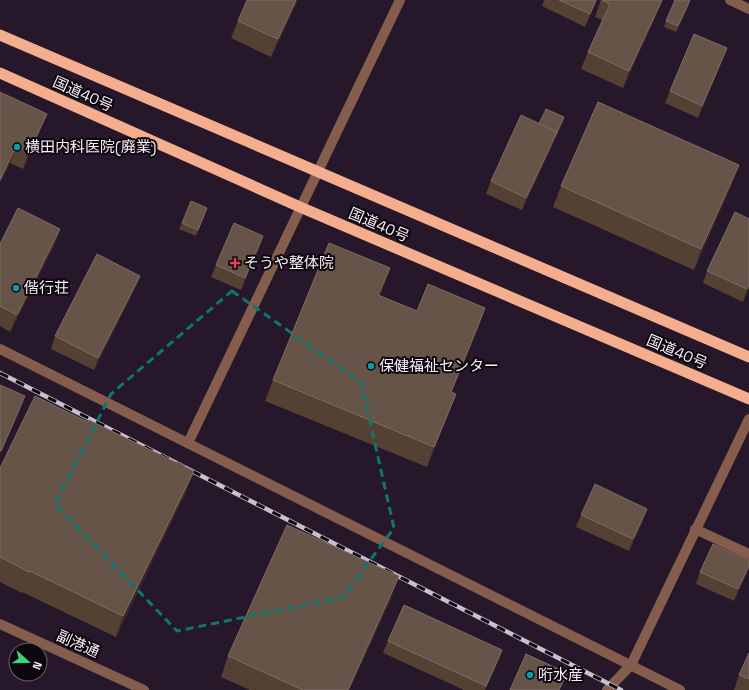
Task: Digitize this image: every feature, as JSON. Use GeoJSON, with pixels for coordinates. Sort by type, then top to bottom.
{"type":"FeatureCollection","features":[{"type":"Feature","properties":{"kind":"highway","name":"国道40号"},"geometry":{"type":"LineString","coordinates":[[0,35],[749,358]]}},
{"type":"Feature","properties":{"kind":"highway","name":"国道40号"},"geometry":{"type":"LineString","coordinates":[[0,73],[300,207],[749,399]]}},
{"type":"Feature","properties":{"kind":"street"},"geometry":{"type":"LineString","coordinates":[[188,443],[400,0]]}},
{"type":"Feature","properties":{"kind":"street"},"geometry":{"type":"LineString","coordinates":[[730,0],[749,9]]}},
{"type":"Feature","properties":{"kind":"street"},"geometry":{"type":"LineString","coordinates":[[0,349],[680,690]]}},
{"type":"Feature","properties":{"kind":"street"},"geometry":{"type":"LineString","coordinates":[[607,690],[631,665],[749,419]]}},
{"type":"Feature","properties":{"kind":"street"},"geometry":{"type":"LineString","coordinates":[[695,529],[749,554]]}},
{"type":"Feature","properties":{"kind":"street","name":"副港通"},"geometry":{"type":"LineString","coordinates":[[0,624],[144,690]]}},
{"type":"Feature","properties":{"kind":"highlighted area"},"geometry":{"type":"Polygon","coordinates":[[[232,291],[361,382],[394,528],[343,597],[177,631],[55,504],[111,394],[232,291]]]}},
{"type":"Feature","properties":{"kind":"building"},"geometry":{"type":"Polygon","coordinates":[[[247,0],[296,0],[278,39],[238,21],[247,0]]]}},
{"type":"Feature","properties":{"kind":"building"},"geometry":{"type":"Polygon","coordinates":[[[559,0],[596,0],[590,14],[559,0]]]}},
{"type":"Feature","properties":{"kind":"building"},"geometry":{"type":"Polygon","coordinates":[[[602,0],[662,0],[629,71],[588,52],[610,4],[602,0]]]}},
{"type":"Feature","properties":{"kind":"building"},"geometry":{"type":"Polygon","coordinates":[[[675,0],[690,0],[678,26],[666,21],[675,0]]]}},
{"type":"Feature","properties":{"kind":"building"},"geometry":{"type":"Polygon","coordinates":[[[694,34],[727,48],[702,106],[670,91],[694,34]]]}},
{"type":"Feature","properties":{"kind":"building"},"geometry":{"type":"Polygon","coordinates":[[[0,92],[47,114],[29,152],[16,146],[0,180],[0,92]]]}},
{"type":"Feature","properties":{"kind":"building"},"geometry":{"type":"Polygon","coordinates":[[[598,102],[739,165],[701,249],[561,186],[598,102]]]}},
{"type":"Feature","properties":{"kind":"building"},"geometry":{"type":"Polygon","coordinates":[[[546,109],[564,117],[557,132],[539,124],[546,109]]]}},
{"type":"Feature","properties":{"kind":"building"},"geometry":{"type":"Polygon","coordinates":[[[521,115],[557,132],[526,198],[491,181],[521,115]]]}},
{"type":"Feature","properties":{"kind":"building"},"geometry":{"type":"Polygon","coordinates":[[[191,201],[207,208],[198,230],[182,223],[191,201]]]}},
{"type":"Feature","properties":{"kind":"building","name":"偕行荘"},"geometry":{"type":"Polygon","coordinates":[[[18,208],[60,229],[17,315],[0,306],[0,244],[18,208]]]}},
{"type":"Feature","properties":{"kind":"building"},"geometry":{"type":"Polygon","coordinates":[[[735,212],[749,219],[749,285],[747,289],[707,271],[735,212]]]}},
{"type":"Feature","properties":{"kind":"building","name":"そうや整体院"},"geometry":{"type":"Polygon","coordinates":[[[234,223],[263,236],[245,278],[216,265],[234,223]]]}},
{"type":"Feature","properties":{"kind":"building","name":"保健福祉センター"},"geometry":{"type":"Polygon","coordinates":[[[329,243],[390,268],[378,295],[417,311],[428,284],[485,308],[451,392],[456,394],[434,447],[273,380],[329,243]]]}},
{"type":"Feature","properties":{"kind":"building"},"geometry":{"type":"Polygon","coordinates":[[[97,254],[140,276],[98,358],[55,336],[97,254]]]}},
{"type":"Feature","properties":{"kind":"building"},"geometry":{"type":"Polygon","coordinates":[[[0,385],[25,396],[1,451],[0,451],[0,385]]]}},
{"type":"Feature","properties":{"kind":"building"},"geometry":{"type":"Polygon","coordinates":[[[35,396],[88,422],[89,420],[194,471],[123,616],[0,557],[0,468],[35,396]]]}},
{"type":"Feature","properties":{"kind":"building"},"geometry":{"type":"Polygon","coordinates":[[[595,484],[647,509],[633,539],[581,515],[595,484]]]}},
{"type":"Feature","properties":{"kind":"building"},"geometry":{"type":"Polygon","coordinates":[[[287,525],[399,576],[348,690],[303,690],[228,656],[287,525]]]}},
{"type":"Feature","properties":{"kind":"building"},"geometry":{"type":"Polygon","coordinates":[[[713,544],[749,560],[749,566],[738,589],[700,572],[713,544]]]}},
{"type":"Feature","properties":{"kind":"building"},"geometry":{"type":"Polygon","coordinates":[[[404,605],[502,650],[486,686],[388,641],[404,605]]]}},
{"type":"Feature","properties":{"kind":"building"},"geometry":{"type":"Polygon","coordinates":[[[749,653],[749,679],[739,675],[749,653]]]}},
{"type":"Feature","properties":{"kind":"building"},"geometry":{"type":"Polygon","coordinates":[[[526,654],[567,673],[559,690],[510,690],[526,654]]]}},
{"type":"Feature","properties":{"kind":"railway"},"geometry":{"type":"LineString","coordinates":[[0,373],[621,690]]}},
{"type":"Feature","properties":{"kind":"place","name":"横田内科医院(廃業)"},"geometry":{"type":"Point","coordinates":[17,147]}},
{"type":"Feature","properties":{"kind":"place","name":"そうや整体院"},"geometry":{"type":"Point","coordinates":[235,263]}},
{"type":"Feature","properties":{"kind":"place","name":"偕行荘"},"geometry":{"type":"Point","coordinates":[16,288]}},
{"type":"Feature","properties":{"kind":"place","name":"保健福祉センター"},"geometry":{"type":"Point","coordinates":[371,366]}},
{"type":"Feature","properties":{"kind":"place","name":"哘水産"},"geometry":{"type":"Point","coordinates":[530,675]}}]}
